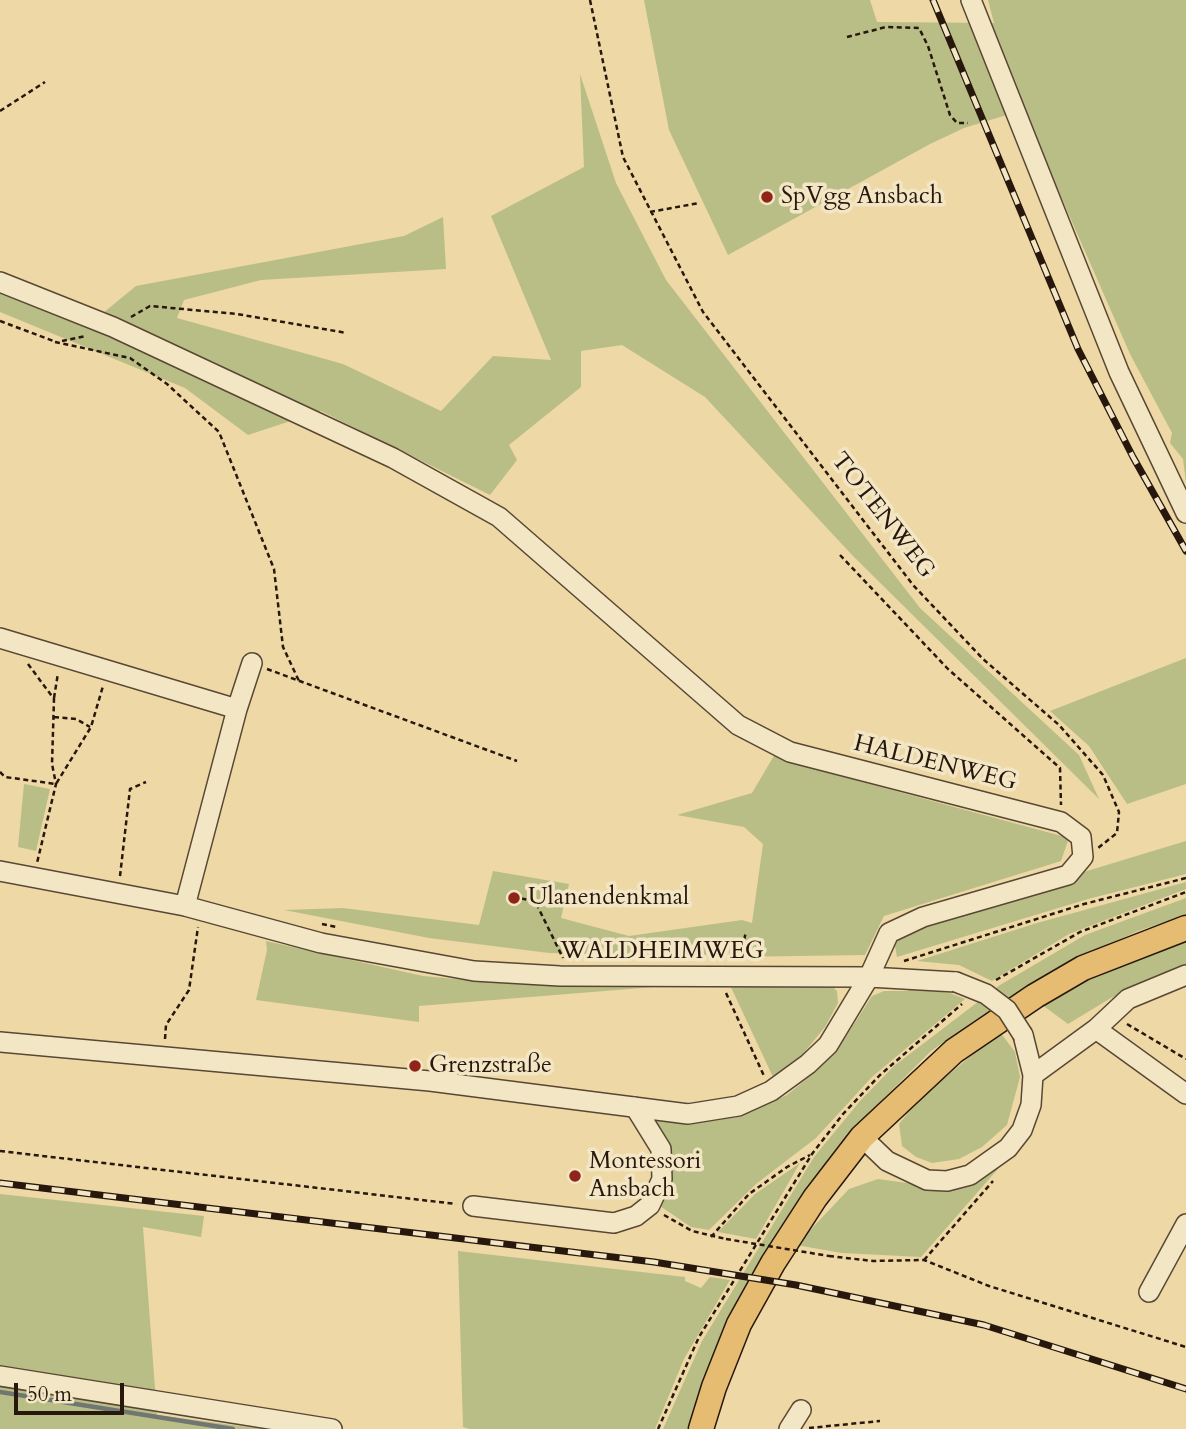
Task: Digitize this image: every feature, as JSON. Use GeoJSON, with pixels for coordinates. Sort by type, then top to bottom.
{"type":"FeatureCollection","features":[{"type":"Feature","properties":{"kind":"main road"},"geometry":{"type":"LineString","coordinates":[[701,1429],[734,1336],[759,1287],[815,1198],[862,1137],[954,1051],[1023,1003],[1083,968],[1186,928]]}},
{"type":"Feature","properties":{"kind":"street"},"geometry":{"type":"LineString","coordinates":[[971,0],[1114,360],[1186,513]]}},
{"type":"Feature","properties":{"kind":"street","name":"HALDENWEG"},"geometry":{"type":"LineString","coordinates":[[0,282],[113,327],[393,458],[499,517],[738,724],[790,752],[1061,822]]}},
{"type":"Feature","properties":{"kind":"street"},"geometry":{"type":"LineString","coordinates":[[0,638],[237,709]]}},
{"type":"Feature","properties":{"kind":"street"},"geometry":{"type":"LineString","coordinates":[[193,908],[237,709],[252,663]]}},
{"type":"Feature","properties":{"kind":"street"},"geometry":{"type":"LineString","coordinates":[[0,1042],[430,1081],[688,1114],[738,1106],[771,1091],[808,1064],[828,1045],[869,977],[889,933],[923,917],[1068,875],[1083,856],[1081,837],[1061,822]]}},
{"type":"Feature","properties":{"kind":"street","name":"WALDHEIMWEG"},"geometry":{"type":"LineString","coordinates":[[0,871],[193,908],[321,943],[474,971],[560,976],[869,977],[956,982],[986,994],[1007,1010],[1023,1035],[1033,1074],[1031,1105],[1022,1130],[1008,1149],[970,1175],[947,1181],[927,1180],[887,1161],[862,1137]]}},
{"type":"Feature","properties":{"kind":"street"},"geometry":{"type":"LineString","coordinates":[[1033,1074],[1096,1029],[1128,999],[1186,975]]}},
{"type":"Feature","properties":{"kind":"street"},"geometry":{"type":"LineString","coordinates":[[1096,1029],[1107,1034],[1186,1094]]}},
{"type":"Feature","properties":{"kind":"street"},"geometry":{"type":"LineString","coordinates":[[473,1206],[614,1223],[636,1216],[650,1205],[662,1179],[661,1149],[635,1107]]}},
{"type":"Feature","properties":{"kind":"street"},"geometry":{"type":"LineString","coordinates":[[1149,1292],[1186,1224]]}},
{"type":"Feature","properties":{"kind":"street"},"geometry":{"type":"LineString","coordinates":[[0,1376],[332,1429]]}},
{"type":"Feature","properties":{"kind":"street"},"geometry":{"type":"LineString","coordinates":[[789,1429],[800,1420]]}},
{"type":"Feature","properties":{"kind":"path","name":"TOTENWEG"},"geometry":{"type":"LineString","coordinates":[[590,0],[623,157],[704,312],[913,585],[983,659],[1059,725],[1103,775],[1119,813],[1117,833],[1106,845],[1083,856]]}},
{"type":"Feature","properties":{"kind":"path"},"geometry":{"type":"LineString","coordinates":[[847,37],[886,27],[919,28],[929,46],[950,115],[957,122],[968,123]]}},
{"type":"Feature","properties":{"kind":"path"},"geometry":{"type":"LineString","coordinates":[[0,111],[45,82]]}},
{"type":"Feature","properties":{"kind":"path"},"geometry":{"type":"LineString","coordinates":[[650,212],[699,203]]}},
{"type":"Feature","properties":{"kind":"path"},"geometry":{"type":"LineString","coordinates":[[55,342],[70,341],[113,327],[150,306],[237,314],[347,332]]}},
{"type":"Feature","properties":{"kind":"path"},"geometry":{"type":"LineString","coordinates":[[0,321],[55,342],[130,358],[167,384],[219,432],[274,569],[283,647],[299,681]]}},
{"type":"Feature","properties":{"kind":"path"},"geometry":{"type":"LineString","coordinates":[[840,555],[948,669],[1060,768],[1061,822]]}},
{"type":"Feature","properties":{"kind":"path"},"geometry":{"type":"LineString","coordinates":[[56,784],[52,764],[54,699],[61,656]]}},
{"type":"Feature","properties":{"kind":"path"},"geometry":{"type":"LineString","coordinates":[[23,658],[54,699]]}},
{"type":"Feature","properties":{"kind":"path"},"geometry":{"type":"LineString","coordinates":[[252,663],[517,761]]}},
{"type":"Feature","properties":{"kind":"path"},"geometry":{"type":"LineString","coordinates":[[34,878],[56,784],[91,727],[100,701],[105,668]]}},
{"type":"Feature","properties":{"kind":"path"},"geometry":{"type":"LineString","coordinates":[[54,717],[76,719],[91,727]]}},
{"type":"Feature","properties":{"kind":"path"},"geometry":{"type":"LineString","coordinates":[[0,772],[5,777],[56,784]]}},
{"type":"Feature","properties":{"kind":"path"},"geometry":{"type":"LineString","coordinates":[[118,893],[130,789],[146,782]]}},
{"type":"Feature","properties":{"kind":"path"},"geometry":{"type":"LineString","coordinates":[[898,963],[1084,904],[1186,878]]}},
{"type":"Feature","properties":{"kind":"path"},"geometry":{"type":"LineString","coordinates":[[513,897],[535,901],[565,961],[551,961]]}},
{"type":"Feature","properties":{"kind":"path"},"geometry":{"type":"LineString","coordinates":[[163,1058],[166,1025],[189,990],[193,908]]}},
{"type":"Feature","properties":{"kind":"path"},"geometry":{"type":"LineString","coordinates":[[321,924],[348,929]]}},
{"type":"Feature","properties":{"kind":"path"},"geometry":{"type":"LineString","coordinates":[[740,956],[746,932]]}},
{"type":"Feature","properties":{"kind":"path"},"geometry":{"type":"LineString","coordinates":[[719,976],[771,1091]]}},
{"type":"Feature","properties":{"kind":"path"},"geometry":{"type":"LineString","coordinates":[[1110,1013],[1186,1059]]}},
{"type":"Feature","properties":{"kind":"path"},"geometry":{"type":"LineString","coordinates":[[0,1151],[473,1206]]}},
{"type":"Feature","properties":{"kind":"path"},"geometry":{"type":"LineString","coordinates":[[658,1429],[699,1337],[812,1154],[787,1167],[749,1194],[711,1237]]}},
{"type":"Feature","properties":{"kind":"path"},"geometry":{"type":"LineString","coordinates":[[924,1260],[995,1177]]}},
{"type":"Feature","properties":{"kind":"path"},"geometry":{"type":"LineString","coordinates":[[650,1205],[674,1222],[711,1237],[873,1261],[924,1260],[989,1286],[1186,1347]]}},
{"type":"Feature","properties":{"kind":"path"},"geometry":{"type":"LineString","coordinates":[[800,1420],[880,1421]]}},
{"type":"Feature","properties":{"kind":"green space","name":"SpVgg Ansbach"},"geometry":{"type":"Polygon","coordinates":[[[644,0],[870,0],[877,22],[994,23],[988,0],[1186,0],[1186,483],[1183,459],[1170,443],[1172,433],[1130,354],[1023,110],[964,128],[930,144],[728,255],[669,130],[644,0]]]}},
{"type":"Feature","properties":{"kind":"green space"},"geometry":{"type":"Polygon","coordinates":[[[580,74],[616,183],[666,280],[920,608],[1079,755],[1099,799],[853,556],[705,397],[622,345],[581,351],[581,387],[509,445],[517,460],[490,495],[321,411],[248,435],[185,388],[0,312],[0,291],[86,327],[136,286],[404,236],[443,217],[446,269],[261,280],[184,300],[177,318],[343,364],[441,411],[493,356],[551,360],[491,216],[584,167],[580,74]]]}},
{"type":"Feature","properties":{"kind":"green space"},"geometry":{"type":"Polygon","coordinates":[[[1186,658],[1186,784],[1127,804],[1089,746],[1050,711],[1186,658]]]}},
{"type":"Feature","properties":{"kind":"green space"},"geometry":{"type":"Polygon","coordinates":[[[775,754],[792,763],[1069,838],[1061,861],[884,916],[865,955],[729,957],[730,940],[707,939],[706,956],[549,953],[429,938],[284,910],[343,908],[479,925],[493,871],[569,884],[561,918],[629,936],[742,920],[752,923],[763,844],[744,827],[677,815],[752,793],[775,754]]]}},
{"type":"Feature","properties":{"kind":"green space"},"geometry":{"type":"Polygon","coordinates":[[[24,784],[50,789],[36,851],[18,847],[24,784]]]}},
{"type":"Feature","properties":{"kind":"green space"},"geometry":{"type":"Polygon","coordinates":[[[1186,841],[1186,874],[1088,899],[897,957],[895,946],[899,935],[914,927],[1042,891],[1087,871],[1186,841]]]}},
{"type":"Feature","properties":{"kind":"green space"},"geometry":{"type":"Polygon","coordinates":[[[1186,882],[1186,889],[1069,934],[992,981],[959,965],[917,961],[1037,923],[1186,882]]]}},
{"type":"Feature","properties":{"kind":"green space"},"geometry":{"type":"Polygon","coordinates":[[[1186,898],[1186,915],[1138,931],[1076,959],[984,1014],[931,1051],[862,1120],[807,1186],[751,1282],[709,1366],[687,1429],[663,1429],[702,1341],[814,1157],[860,1101],[894,1066],[1000,985],[1085,935],[1186,898]]]}},
{"type":"Feature","properties":{"kind":"green space"},"geometry":{"type":"Polygon","coordinates":[[[1186,936],[1186,968],[1111,998],[1068,1024],[1041,1004],[1100,969],[1186,936]]]}},
{"type":"Feature","properties":{"kind":"green space"},"geometry":{"type":"Polygon","coordinates":[[[266,941],[423,976],[511,984],[654,987],[419,1006],[419,1022],[256,1000],[267,950],[266,941]]]}},
{"type":"Feature","properties":{"kind":"green space"},"geometry":{"type":"Polygon","coordinates":[[[729,983],[830,984],[837,991],[838,1003],[825,1027],[802,1055],[773,1077],[729,983]]]}},
{"type":"Feature","properties":{"kind":"green space"},"geometry":{"type":"Polygon","coordinates":[[[910,988],[950,993],[965,999],[872,1077],[816,1138],[756,1184],[709,1230],[691,1227],[657,1204],[668,1159],[656,1120],[709,1121],[737,1117],[787,1095],[816,1071],[845,1038],[872,996],[884,991],[908,991],[910,988]]]}},
{"type":"Feature","properties":{"kind":"green space"},"geometry":{"type":"Polygon","coordinates":[[[1000,1032],[1015,1052],[1020,1077],[1007,1125],[982,1147],[959,1159],[932,1163],[916,1157],[902,1146],[899,1124],[920,1098],[1000,1032]]]}},
{"type":"Feature","properties":{"kind":"green space"},"geometry":{"type":"Polygon","coordinates":[[[1004,1162],[921,1257],[842,1253],[796,1245],[849,1189],[878,1179],[944,1188],[1004,1162]]]}},
{"type":"Feature","properties":{"kind":"green space"},"geometry":{"type":"Polygon","coordinates":[[[800,1163],[756,1239],[718,1232],[755,1194],[800,1163]]]}},
{"type":"Feature","properties":{"kind":"green space"},"geometry":{"type":"Polygon","coordinates":[[[0,1194],[204,1216],[201,1237],[143,1227],[157,1415],[263,1429],[0,1429],[0,1194]]]}},
{"type":"Feature","properties":{"kind":"green space"},"geometry":{"type":"Polygon","coordinates":[[[458,1251],[685,1277],[685,1281],[701,1288],[710,1277],[730,1280],[684,1359],[655,1429],[469,1429],[463,1427],[458,1251]]]}},
{"type":"Feature","properties":{"kind":"waterway"},"geometry":{"type":"LineString","coordinates":[[0,1392],[233,1429]]}},
{"type":"Feature","properties":{"kind":"railway"},"geometry":{"type":"LineString","coordinates":[[933,0],[1078,349],[1133,457],[1186,551]]}},
{"type":"Feature","properties":{"kind":"railway"},"geometry":{"type":"LineString","coordinates":[[0,1183],[654,1262],[796,1285],[984,1325],[1186,1389]]}},
{"type":"Feature","properties":{"kind":"place","name":"SpVgg Ansbach"},"geometry":{"type":"Point","coordinates":[767,197]}},
{"type":"Feature","properties":{"kind":"place","name":"Ulanendenkmal"},"geometry":{"type":"Point","coordinates":[514,898]}},
{"type":"Feature","properties":{"kind":"place","name":"Grenzstraße"},"geometry":{"type":"Point","coordinates":[415,1066]}},
{"type":"Feature","properties":{"kind":"place","name":"Montessori Ansbach"},"geometry":{"type":"Point","coordinates":[575,1176]}}]}
